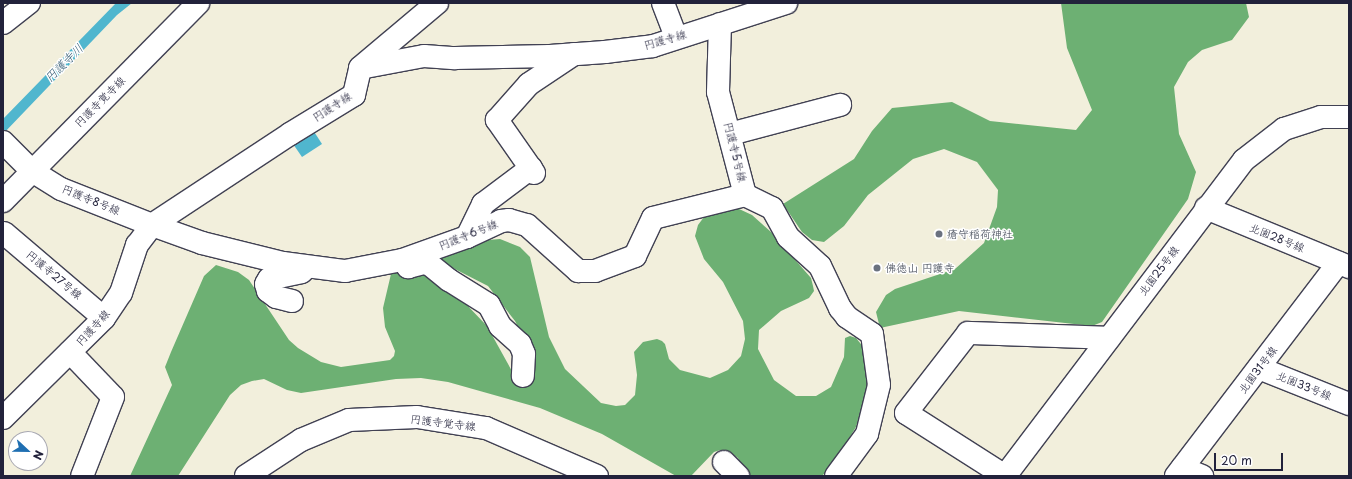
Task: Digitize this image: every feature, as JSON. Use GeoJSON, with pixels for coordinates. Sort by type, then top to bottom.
{"type":"FeatureCollection","features":[{"type":"Feature","properties":{"kind":"street"},"geometry":{"type":"LineString","coordinates":[[3,23],[30,3]]}},
{"type":"Feature","properties":{"kind":"street","name":"円護寺覚寺線"},"geometry":{"type":"LineString","coordinates":[[3,201],[198,3]]}},
{"type":"Feature","properties":{"kind":"street"},"geometry":{"type":"LineString","coordinates":[[360,68],[438,3]]}},
{"type":"Feature","properties":{"kind":"street"},"geometry":{"type":"LineString","coordinates":[[663,3],[676,37]]}},
{"type":"Feature","properties":{"kind":"street","name":"円護寺線"},"geometry":{"type":"LineString","coordinates":[[3,418],[104,318],[121,293],[137,245],[152,225],[290,134],[354,95],[360,68],[424,56],[455,58],[574,54],[636,48],[786,3]]}},
{"type":"Feature","properties":{"kind":"street","name":"円護寺5号線"},"geometry":{"type":"LineString","coordinates":[[720,24],[718,92],[745,195],[772,208],[788,236],[820,266],[840,308],[847,316],[872,334],[880,385],[867,434],[836,476]]}},
{"type":"Feature","properties":{"kind":"street"},"geometry":{"type":"LineString","coordinates":[[612,61],[637,56],[636,48]]}},
{"type":"Feature","properties":{"kind":"street"},"geometry":{"type":"LineString","coordinates":[[467,237],[483,204],[532,171],[497,120],[529,84],[574,54]]}},
{"type":"Feature","properties":{"kind":"street"},"geometry":{"type":"LineString","coordinates":[[730,134],[840,104]]}},
{"type":"Feature","properties":{"kind":"street","name":"北園25号線"},"geometry":{"type":"LineString","coordinates":[[1005,476],[1206,208],[1244,160],[1284,129],[1321,117],[1349,117]]}},
{"type":"Feature","properties":{"kind":"street","name":"円護寺8号線"},"geometry":{"type":"LineString","coordinates":[[3,142],[32,171],[61,189],[152,225]]}},
{"type":"Feature","properties":{"kind":"street","name":"円護寺6号線"},"geometry":{"type":"LineString","coordinates":[[152,225],[202,243],[284,263],[345,271],[402,260],[467,237],[501,221],[518,222],[536,232],[578,271],[595,271],[635,256],[653,218],[745,195]]}},
{"type":"Feature","properties":{"kind":"street","name":"北園28号線"},"geometry":{"type":"LineString","coordinates":[[1206,208],[1344,265]]}},
{"type":"Feature","properties":{"kind":"street","name":"円護寺27号線"},"geometry":{"type":"LineString","coordinates":[[4,233],[104,318]]}},
{"type":"Feature","properties":{"kind":"street"},"geometry":{"type":"LineString","coordinates":[[402,260],[408,267],[424,263],[429,264],[449,280],[489,305],[500,326],[520,344],[524,354],[523,376]]}},
{"type":"Feature","properties":{"kind":"street","name":"北園31号線"},"geometry":{"type":"LineString","coordinates":[[1187,473],[1259,368],[1344,265]]}},
{"type":"Feature","properties":{"kind":"street"},"geometry":{"type":"LineString","coordinates":[[292,301],[276,297],[268,291],[266,284],[269,279],[302,272],[308,266]]}},
{"type":"Feature","properties":{"kind":"street"},"geometry":{"type":"LineString","coordinates":[[1005,476],[906,413],[968,334],[1109,338]]}},
{"type":"Feature","properties":{"kind":"street"},"geometry":{"type":"LineString","coordinates":[[70,352],[113,397],[82,476]]}},
{"type":"Feature","properties":{"kind":"street","name":"北園33号線"},"geometry":{"type":"LineString","coordinates":[[1259,368],[1349,404]]}},
{"type":"Feature","properties":{"kind":"street","name":"円護寺覚寺線"},"geometry":{"type":"LineString","coordinates":[[246,476],[301,440],[349,420],[418,417],[486,428],[597,476]]}},
{"type":"Feature","properties":{"kind":"green space"},"geometry":{"type":"Polygon","coordinates":[[[1061,3],[1246,3],[1249,17],[1232,40],[1202,50],[1188,62],[1174,87],[1179,134],[1196,172],[1188,199],[1102,322],[1092,326],[959,311],[880,328],[876,312],[886,295],[895,289],[955,269],[984,243],[997,207],[998,190],[977,162],[944,149],[913,159],[868,195],[844,226],[824,242],[812,240],[802,232],[783,204],[854,159],[872,131],[892,108],[952,102],[990,121],[1076,130],[1092,110],[1067,48],[1061,3]]]}},
{"type":"Feature","properties":{"kind":"green space"},"geometry":{"type":"Polygon","coordinates":[[[737,208],[752,215],[771,232],[811,278],[813,286],[814,291],[809,298],[781,311],[759,330],[758,349],[774,380],[796,396],[816,396],[831,387],[844,357],[845,338],[850,336],[856,338],[865,349],[868,360],[867,389],[856,427],[834,463],[822,476],[750,476],[743,471],[738,458],[731,453],[720,450],[714,452],[691,476],[676,476],[602,434],[540,408],[448,382],[421,378],[396,379],[301,393],[287,390],[264,379],[252,381],[241,385],[230,395],[178,476],[130,476],[172,385],[165,367],[171,352],[204,276],[216,265],[238,272],[249,280],[289,340],[298,348],[321,362],[341,367],[390,360],[394,356],[395,351],[385,327],[383,308],[391,274],[396,270],[425,273],[464,302],[487,326],[513,373],[526,343],[515,321],[488,286],[445,264],[441,258],[443,254],[476,241],[500,239],[520,247],[530,257],[549,337],[565,369],[601,403],[616,406],[625,405],[635,395],[637,375],[634,352],[643,342],[657,339],[662,341],[665,344],[669,359],[680,370],[710,378],[728,370],[741,356],[745,339],[743,321],[723,282],[704,259],[695,236],[698,225],[704,217],[723,209],[737,208]]]}},
{"type":"Feature","properties":{"kind":"water","name":"円護寺川"},"geometry":{"type":"Polygon","coordinates":[[[116,3],[132,3],[117,15],[3,134],[3,119],[116,3]]]}},
{"type":"Feature","properties":{"kind":"water"},"geometry":{"type":"Polygon","coordinates":[[[311,127],[322,144],[302,157],[291,141],[311,127]]]}},
{"type":"Feature","properties":{"kind":"place","name":"瘡守稲荷神社"},"geometry":{"type":"Point","coordinates":[939,234]}},
{"type":"Feature","properties":{"kind":"place","name":"佛徳山 円護寺"},"geometry":{"type":"Point","coordinates":[877,268]}}]}
